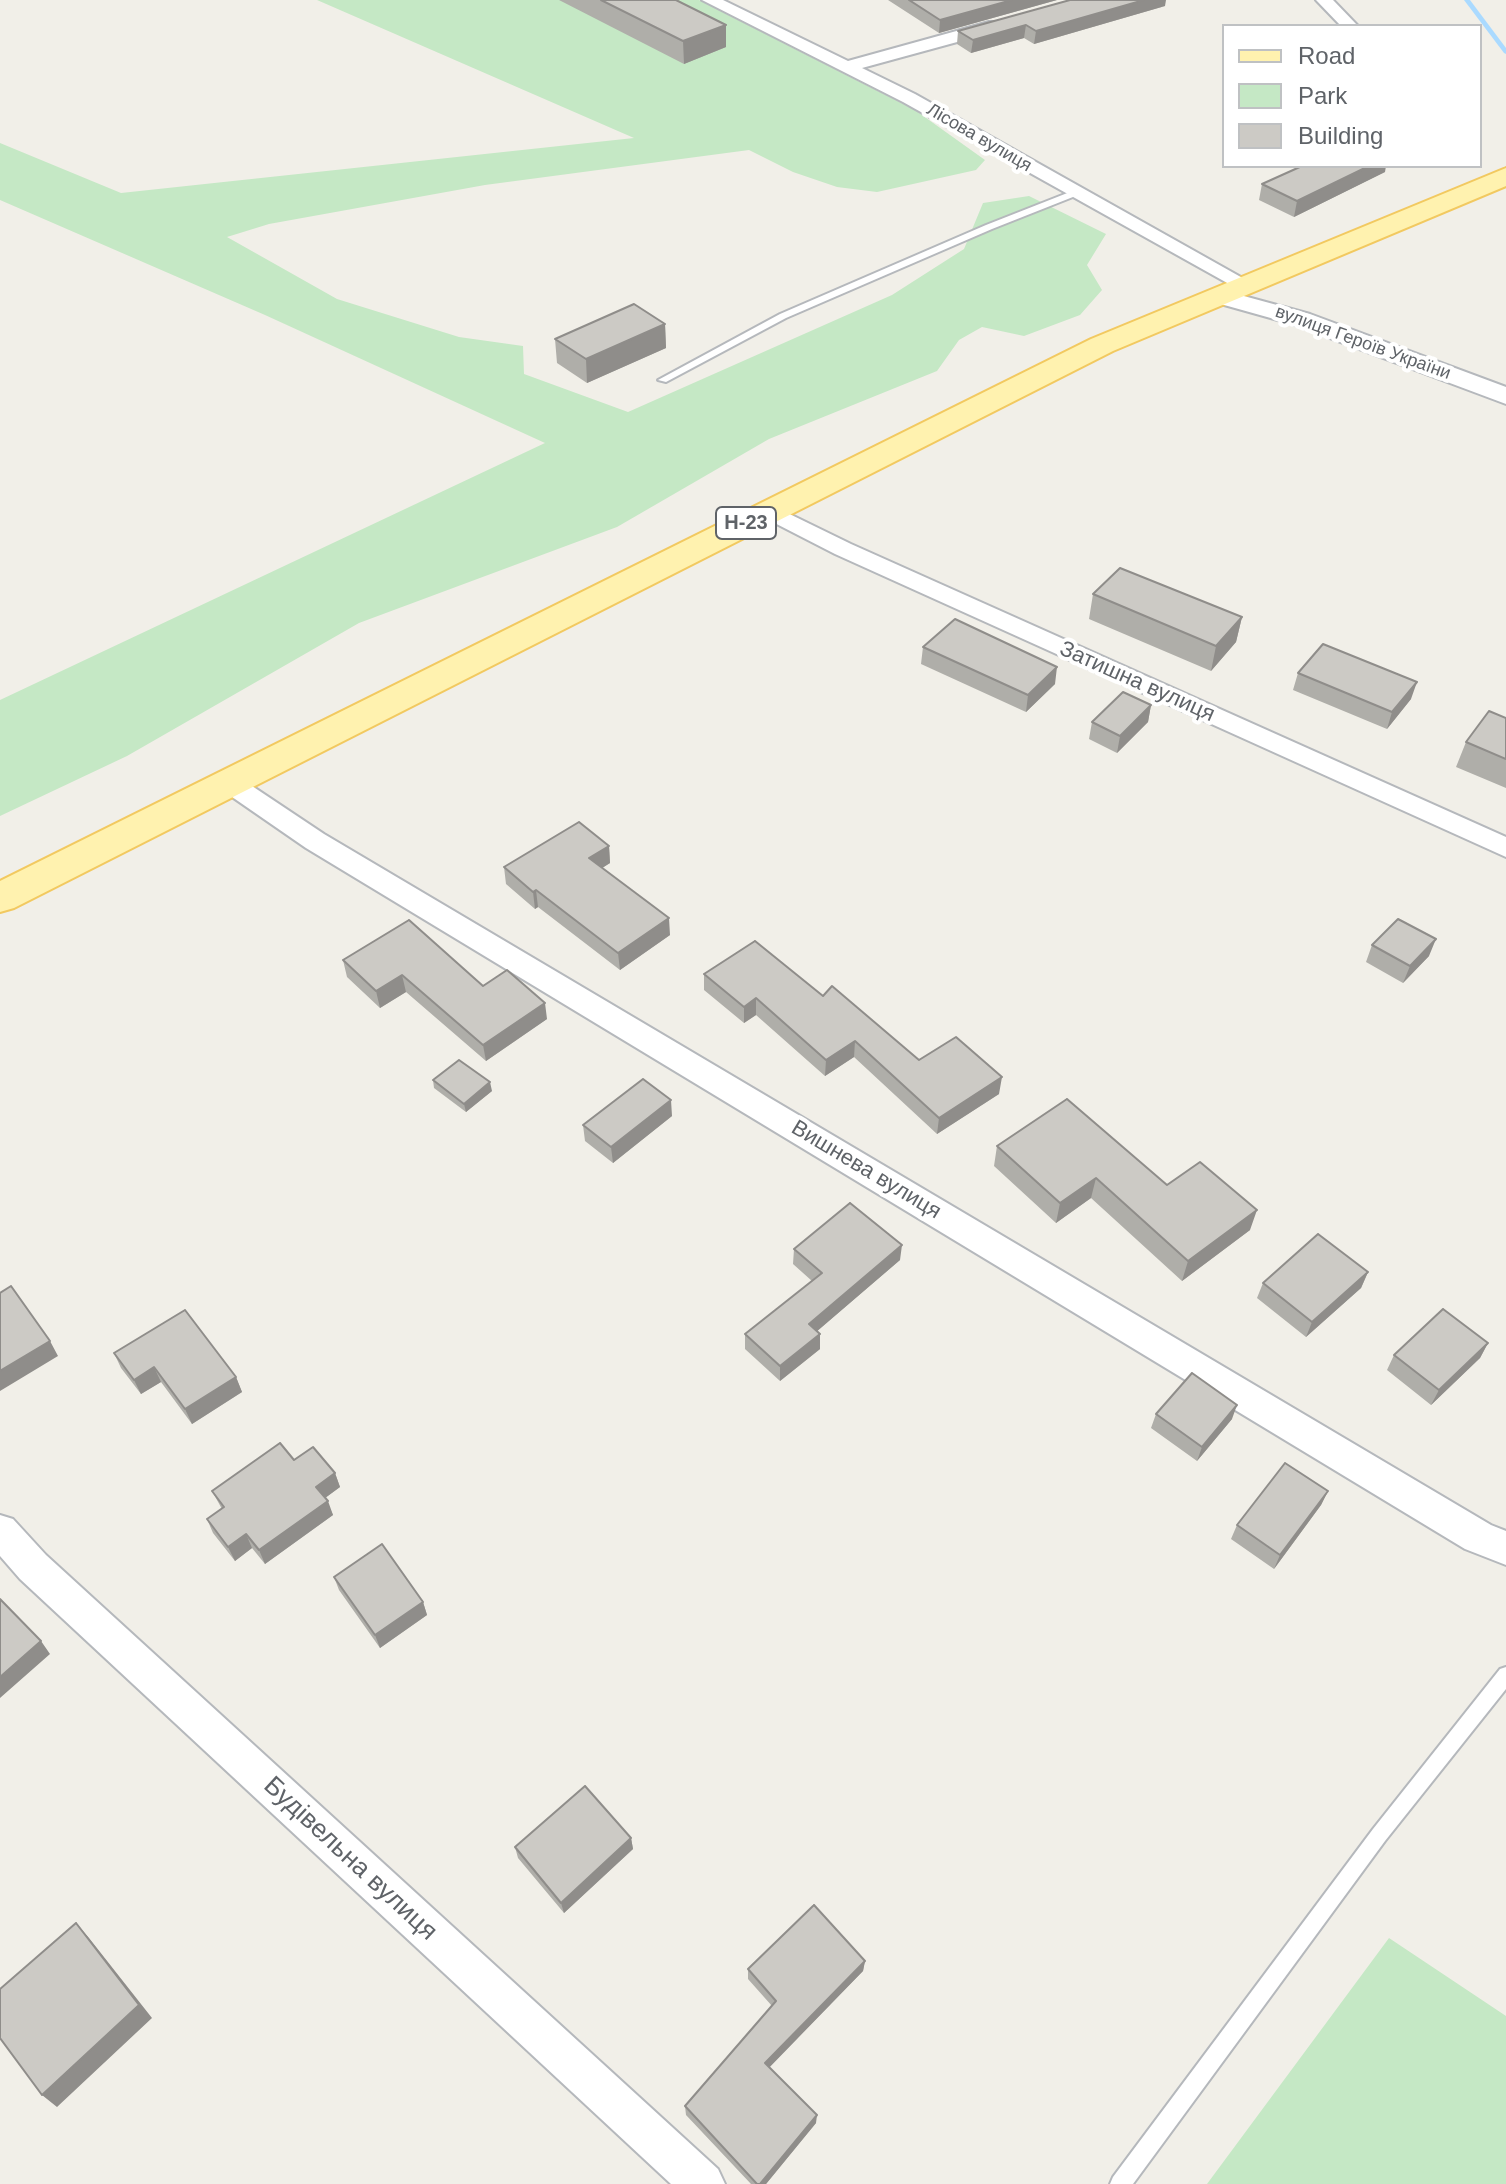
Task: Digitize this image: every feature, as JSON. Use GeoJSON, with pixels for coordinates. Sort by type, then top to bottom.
{"type":"FeatureCollection","features":[{"type":"Feature","properties":{"kind":"main road","name":"Н-23"},"geometry":{"type":"LineString","coordinates":[[0,898],[1102,345],[1506,176]]}},
{"type":"Feature","properties":{"kind":"street","name":"Лісова вулиця"},"geometry":{"type":"LineString","coordinates":[[710,0],[909,98],[1075,193],[1232,290]]}},
{"type":"Feature","properties":{"kind":"street"},"geometry":{"type":"LineString","coordinates":[[1324,0],[1348,24]]}},
{"type":"Feature","properties":{"kind":"street"},"geometry":{"type":"LineString","coordinates":[[847,67],[1011,21]]}},
{"type":"Feature","properties":{"kind":"street","name":"вулиця Героїв України"},"geometry":{"type":"LineString","coordinates":[[1232,290],[1506,396]]}},
{"type":"Feature","properties":{"kind":"street","name":"Затишна вулиця"},"geometry":{"type":"LineString","coordinates":[[769,511],[843,549],[1506,848]]}},
{"type":"Feature","properties":{"kind":"street","name":"Вишнева вулиця"},"geometry":{"type":"LineString","coordinates":[[231,784],[329,849],[1478,1537],[1506,1548]]}},
{"type":"Feature","properties":{"kind":"street","name":"Будівельна вулиця"},"geometry":{"type":"LineString","coordinates":[[0,1531],[33,1567],[703,2184]]}},
{"type":"Feature","properties":{"kind":"lane"},"geometry":{"type":"LineString","coordinates":[[663,380],[783,316],[1075,193]]}},
{"type":"Feature","properties":{"kind":"lane"},"geometry":{"type":"LineString","coordinates":[[1120,2184],[1379,1835],[1506,1675]]}},
{"type":"Feature","properties":{"kind":"green space"},"geometry":{"type":"Polygon","coordinates":[[[317,0],[699,0],[915,110],[985,160],[976,170],[877,192],[837,187],[793,172],[749,150],[485,185],[269,224],[227,237],[337,299],[459,337],[523,346],[524,374],[628,412],[892,295],[964,249],[983,203],[1029,196],[1106,234],[1087,265],[1102,290],[1080,315],[1024,336],[982,327],[959,340],[937,371],[769,439],[617,527],[359,623],[127,756],[0,816],[0,700],[545,443],[265,315],[0,200],[0,143],[121,193],[634,138],[317,0]]]}},
{"type":"Feature","properties":{"kind":"green space"},"geometry":{"type":"Polygon","coordinates":[[[1389,1938],[1506,2016],[1506,2184],[1207,2184],[1389,1938]]]}},
{"type":"Feature","properties":{"kind":"building"},"geometry":{"type":"Polygon","coordinates":[[[601,0],[676,0],[726,25],[683,41],[601,0]]]}},
{"type":"Feature","properties":{"kind":"building"},"geometry":{"type":"Polygon","coordinates":[[[909,0],[1012,0],[940,20],[909,0]]]}},
{"type":"Feature","properties":{"kind":"building"},"geometry":{"type":"Polygon","coordinates":[[[1070,0],[1144,0],[1036,31],[1026,25],[973,40],[958,31],[1070,0]]]}},
{"type":"Feature","properties":{"kind":"building"},"geometry":{"type":"Polygon","coordinates":[[[1298,168],[1365,168],[1297,201],[1262,184],[1298,168]]]}},
{"type":"Feature","properties":{"kind":"building"},"geometry":{"type":"Polygon","coordinates":[[[634,304],[665,324],[586,359],[555,339],[634,304]]]}},
{"type":"Feature","properties":{"kind":"building"},"geometry":{"type":"Polygon","coordinates":[[[1120,568],[1242,617],[1216,646],[1093,594],[1120,568]]]}},
{"type":"Feature","properties":{"kind":"building"},"geometry":{"type":"Polygon","coordinates":[[[955,619],[1057,667],[1028,695],[923,647],[955,619]]]}},
{"type":"Feature","properties":{"kind":"building"},"geometry":{"type":"Polygon","coordinates":[[[1323,644],[1417,682],[1392,712],[1298,673],[1323,644]]]}},
{"type":"Feature","properties":{"kind":"building"},"geometry":{"type":"Polygon","coordinates":[[[1123,692],[1151,705],[1120,736],[1092,722],[1123,692]]]}},
{"type":"Feature","properties":{"kind":"building"},"geometry":{"type":"Polygon","coordinates":[[[1489,711],[1506,718],[1506,759],[1466,742],[1489,711]]]}},
{"type":"Feature","properties":{"kind":"building"},"geometry":{"type":"Polygon","coordinates":[[[579,822],[609,846],[589,858],[669,918],[618,953],[536,890],[533,892],[504,867],[579,822]]]}},
{"type":"Feature","properties":{"kind":"building"},"geometry":{"type":"Polygon","coordinates":[[[1398,919],[1436,939],[1410,966],[1372,945],[1398,919]]]}},
{"type":"Feature","properties":{"kind":"building"},"geometry":{"type":"Polygon","coordinates":[[[409,920],[483,986],[507,970],[545,1003],[483,1045],[402,975],[376,991],[343,960],[409,920]]]}},
{"type":"Feature","properties":{"kind":"building"},"geometry":{"type":"Polygon","coordinates":[[[755,941],[823,996],[832,986],[919,1060],[956,1037],[1002,1077],[939,1118],[855,1041],[826,1060],[756,998],[744,1007],[704,974],[755,941]]]}},
{"type":"Feature","properties":{"kind":"building"},"geometry":{"type":"Polygon","coordinates":[[[459,1060],[490,1082],[464,1104],[433,1080],[459,1060]]]}},
{"type":"Feature","properties":{"kind":"building"},"geometry":{"type":"Polygon","coordinates":[[[643,1079],[671,1100],[611,1147],[583,1125],[643,1079]]]}},
{"type":"Feature","properties":{"kind":"building"},"geometry":{"type":"Polygon","coordinates":[[[1067,1099],[1167,1185],[1200,1162],[1257,1210],[1188,1261],[1096,1178],[1060,1203],[997,1146],[1067,1099]]]}},
{"type":"Feature","properties":{"kind":"building"},"geometry":{"type":"Polygon","coordinates":[[[850,1203],[902,1245],[809,1324],[820,1334],[780,1366],[745,1334],[822,1273],[794,1249],[850,1203]]]}},
{"type":"Feature","properties":{"kind":"building"},"geometry":{"type":"Polygon","coordinates":[[[1318,1234],[1368,1272],[1312,1322],[1263,1283],[1318,1234]]]}},
{"type":"Feature","properties":{"kind":"building"},"geometry":{"type":"Polygon","coordinates":[[[11,1286],[50,1341],[0,1371],[0,1293],[11,1286]]]}},
{"type":"Feature","properties":{"kind":"building"},"geometry":{"type":"Polygon","coordinates":[[[1443,1309],[1488,1343],[1439,1390],[1394,1355],[1443,1309]]]}},
{"type":"Feature","properties":{"kind":"building"},"geometry":{"type":"Polygon","coordinates":[[[185,1310],[236,1377],[185,1409],[154,1367],[134,1380],[114,1353],[185,1310]]]}},
{"type":"Feature","properties":{"kind":"building"},"geometry":{"type":"Polygon","coordinates":[[[1192,1373],[1237,1405],[1202,1447],[1156,1414],[1192,1373]]]}},
{"type":"Feature","properties":{"kind":"building"},"geometry":{"type":"Polygon","coordinates":[[[280,1443],[294,1460],[313,1447],[335,1473],[316,1487],[328,1501],[259,1550],[246,1534],[228,1547],[207,1519],[224,1507],[212,1491],[280,1443]]]}},
{"type":"Feature","properties":{"kind":"building"},"geometry":{"type":"Polygon","coordinates":[[[1285,1463],[1328,1491],[1280,1555],[1237,1525],[1285,1463]]]}},
{"type":"Feature","properties":{"kind":"building"},"geometry":{"type":"Polygon","coordinates":[[[382,1544],[423,1602],[375,1635],[334,1577],[382,1544]]]}},
{"type":"Feature","properties":{"kind":"building"},"geometry":{"type":"Polygon","coordinates":[[[0,1599],[41,1641],[0,1677],[0,1599]]]}},
{"type":"Feature","properties":{"kind":"building"},"geometry":{"type":"Polygon","coordinates":[[[585,1786],[631,1838],[561,1903],[515,1847],[585,1786]]]}},
{"type":"Feature","properties":{"kind":"building"},"geometry":{"type":"Polygon","coordinates":[[[814,1905],[865,1961],[765,2063],[817,2115],[757,2184],[685,2106],[776,2001],[748,1969],[814,1905]]]}},
{"type":"Feature","properties":{"kind":"building"},"geometry":{"type":"Polygon","coordinates":[[[76,1923],[139,2005],[42,2095],[0,2038],[0,1989],[76,1923]]]}},
{"type":"Feature","properties":{"kind":"waterway"},"geometry":{"type":"LineString","coordinates":[[1467,0],[1506,52]]}}]}
